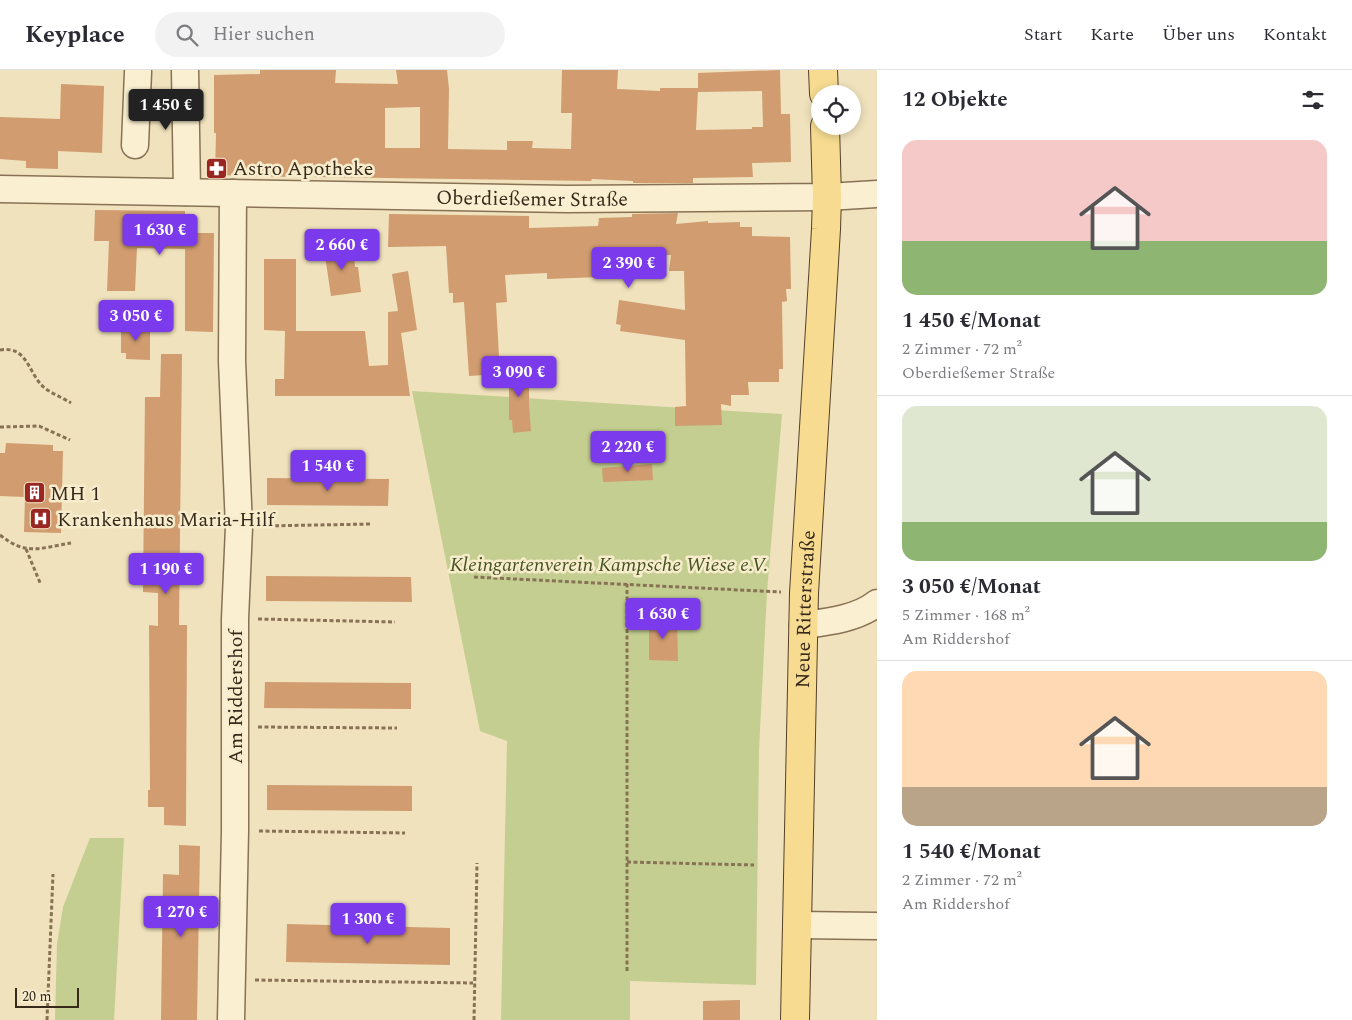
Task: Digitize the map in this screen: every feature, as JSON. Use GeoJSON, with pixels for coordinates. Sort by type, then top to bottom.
{"type":"FeatureCollection","features":[{"type":"Feature","properties":{"kind":"main road"},"geometry":{"type":"LineString","coordinates":[[823,70],[824,85]]}},
{"type":"Feature","properties":{"kind":"main road","name":"Neue Ritterstraße"},"geometry":{"type":"LineString","coordinates":[[795,1020],[804,593],[827,197],[825,135]]}},
{"type":"Feature","properties":{"kind":"street"},"geometry":{"type":"LineString","coordinates":[[185,70],[188,192]]}},
{"type":"Feature","properties":{"kind":"street"},"geometry":{"type":"LineString","coordinates":[[135,145],[146,71]]}},
{"type":"Feature","properties":{"kind":"street","name":"Oberdießemer Straße"},"geometry":{"type":"LineString","coordinates":[[0,189],[567,199],[827,197],[877,194]]}},
{"type":"Feature","properties":{"kind":"street","name":"Am Riddershof"},"geometry":{"type":"LineString","coordinates":[[231,1020],[235,831],[235,619],[239,527],[232,361],[233,193]]}},
{"type":"Feature","properties":{"kind":"street"},"geometry":{"type":"LineString","coordinates":[[803,625],[849,616],[872,607],[877,603]]}},
{"type":"Feature","properties":{"kind":"street"},"geometry":{"type":"LineString","coordinates":[[797,925],[877,926]]}},
{"type":"Feature","properties":{"kind":"path"},"geometry":{"type":"LineString","coordinates":[[0,350],[7,349],[23,355],[44,388],[70,403]]}},
{"type":"Feature","properties":{"kind":"path"},"geometry":{"type":"LineString","coordinates":[[0,427],[39,426],[70,440]]}},
{"type":"Feature","properties":{"kind":"path"},"geometry":{"type":"LineString","coordinates":[[239,527],[372,524]]}},
{"type":"Feature","properties":{"kind":"path"},"geometry":{"type":"LineString","coordinates":[[0,535],[11,544],[32,550],[71,543]]}},
{"type":"Feature","properties":{"kind":"path"},"geometry":{"type":"LineString","coordinates":[[25,548],[40,585]]}},
{"type":"Feature","properties":{"kind":"path"},"geometry":{"type":"LineString","coordinates":[[474,577],[804,593]]}},
{"type":"Feature","properties":{"kind":"path"},"geometry":{"type":"LineString","coordinates":[[627,584],[627,971]]}},
{"type":"Feature","properties":{"kind":"path"},"geometry":{"type":"LineString","coordinates":[[235,619],[395,622]]}},
{"type":"Feature","properties":{"kind":"path"},"geometry":{"type":"LineString","coordinates":[[235,726],[396,728]]}},
{"type":"Feature","properties":{"kind":"path"},"geometry":{"type":"LineString","coordinates":[[235,831],[405,833]]}},
{"type":"Feature","properties":{"kind":"path"},"geometry":{"type":"LineString","coordinates":[[627,862],[754,865]]}},
{"type":"Feature","properties":{"kind":"path"},"geometry":{"type":"LineString","coordinates":[[474,1020],[477,863]]}},
{"type":"Feature","properties":{"kind":"path"},"geometry":{"type":"LineString","coordinates":[[47,1020],[53,874]]}},
{"type":"Feature","properties":{"kind":"path"},"geometry":{"type":"LineString","coordinates":[[232,979],[474,983]]}},
{"type":"Feature","properties":{"kind":"green space","name":"Kleingartenverein Kampsche Wiese e.V."},"geometry":{"type":"Polygon","coordinates":[[[412,391],[782,414],[767,592],[759,750],[756,985],[630,981],[630,1020],[501,1020],[507,741],[480,731],[412,391]]]}},
{"type":"Feature","properties":{"kind":"green space"},"geometry":{"type":"Polygon","coordinates":[[[90,838],[124,838],[114,1020],[55,1020],[57,944],[63,907],[90,838]]]}},
{"type":"Feature","properties":{"kind":"building"},"geometry":{"type":"Polygon","coordinates":[[[260,70],[336,70],[335,83],[398,84],[396,70],[447,70],[449,89],[448,149],[507,150],[507,141],[533,141],[532,148],[571,149],[572,113],[561,113],[562,70],[618,70],[617,89],[660,91],[660,88],[698,88],[698,73],[780,70],[781,114],[790,114],[791,162],[752,163],[753,177],[693,178],[693,183],[633,183],[633,181],[592,179],[591,181],[315,177],[313,163],[296,165],[296,177],[215,175],[214,75],[260,74],[260,70]],[[698,90],[696,130],[752,129],[752,127],[763,127],[762,91],[698,92],[698,90]],[[420,107],[385,108],[385,148],[420,148],[420,107]]]}},
{"type":"Feature","properties":{"kind":"building"},"geometry":{"type":"Polygon","coordinates":[[[61,84],[104,86],[102,153],[58,151],[58,169],[26,168],[26,161],[0,159],[0,117],[60,119],[61,84]]]}},
{"type":"Feature","properties":{"kind":"building"},"geometry":{"type":"Polygon","coordinates":[[[95,210],[185,211],[185,233],[214,233],[213,332],[185,331],[185,249],[137,248],[135,291],[107,291],[109,241],[94,241],[95,210]]]}},
{"type":"Feature","properties":{"kind":"building"},"geometry":{"type":"Polygon","coordinates":[[[678,213],[676,224],[708,221],[708,223],[740,222],[740,227],[752,227],[752,236],[790,237],[791,289],[786,289],[787,301],[782,302],[783,369],[779,369],[779,382],[748,382],[749,395],[731,395],[731,406],[721,404],[722,425],[675,426],[675,407],[686,406],[685,340],[620,331],[621,325],[616,324],[619,300],[685,310],[684,271],[669,271],[671,255],[630,256],[627,276],[547,279],[547,273],[505,275],[507,302],[496,303],[500,374],[469,376],[464,302],[453,303],[453,293],[449,293],[446,246],[388,247],[389,214],[529,216],[529,228],[598,226],[599,218],[632,217],[632,214],[678,213]]]}},
{"type":"Feature","properties":{"kind":"building"},"geometry":{"type":"Polygon","coordinates":[[[353,246],[355,267],[358,267],[361,292],[331,296],[324,249],[353,246]]]}},
{"type":"Feature","properties":{"kind":"building"},"geometry":{"type":"Polygon","coordinates":[[[264,259],[296,259],[296,331],[365,331],[369,366],[388,365],[388,312],[398,311],[392,274],[408,271],[417,330],[401,333],[410,396],[275,396],[275,379],[284,379],[285,331],[264,330],[264,259]]]}},
{"type":"Feature","properties":{"kind":"building"},"geometry":{"type":"Polygon","coordinates":[[[121,326],[150,326],[150,360],[126,359],[126,353],[121,353],[121,326]]]}},
{"type":"Feature","properties":{"kind":"building"},"geometry":{"type":"Polygon","coordinates":[[[161,354],[182,354],[179,625],[187,625],[186,826],[164,825],[164,807],[148,807],[148,790],[150,790],[149,625],[158,626],[158,593],[143,592],[145,397],[160,397],[161,354]]]}},
{"type":"Feature","properties":{"kind":"building"},"geometry":{"type":"Polygon","coordinates":[[[509,364],[529,364],[531,431],[513,433],[512,420],[509,420],[509,364]]]}},
{"type":"Feature","properties":{"kind":"building","name":"MH 1"},"geometry":{"type":"Polygon","coordinates":[[[6,443],[53,445],[53,451],[63,451],[61,533],[24,532],[25,497],[0,496],[0,453],[5,453],[6,443]]]}},
{"type":"Feature","properties":{"kind":"building"},"geometry":{"type":"Polygon","coordinates":[[[652,464],[653,480],[603,482],[602,468],[652,464]]]}},
{"type":"Feature","properties":{"kind":"building"},"geometry":{"type":"Polygon","coordinates":[[[267,478],[389,479],[388,506],[267,505],[267,478]]]}},
{"type":"Feature","properties":{"kind":"building"},"geometry":{"type":"Polygon","coordinates":[[[266,576],[411,577],[412,602],[266,601],[266,576]]]}},
{"type":"Feature","properties":{"kind":"building"},"geometry":{"type":"Polygon","coordinates":[[[649,620],[677,620],[678,661],[649,660],[649,620]]]}},
{"type":"Feature","properties":{"kind":"building"},"geometry":{"type":"Polygon","coordinates":[[[265,682],[411,683],[411,709],[264,708],[265,682]]]}},
{"type":"Feature","properties":{"kind":"building"},"geometry":{"type":"Polygon","coordinates":[[[267,785],[412,786],[412,811],[267,810],[267,785]]]}},
{"type":"Feature","properties":{"kind":"building"},"geometry":{"type":"Polygon","coordinates":[[[179,845],[200,846],[197,1020],[161,1020],[163,874],[179,875],[179,845]]]}},
{"type":"Feature","properties":{"kind":"building"},"geometry":{"type":"Polygon","coordinates":[[[287,924],[450,928],[450,965],[286,962],[287,924]]]}},
{"type":"Feature","properties":{"kind":"building"},"geometry":{"type":"Polygon","coordinates":[[[740,1000],[740,1020],[703,1020],[703,1001],[740,1000]]]}},
{"type":"Feature","properties":{"kind":"place","name":"Astro Apotheke"},"geometry":{"type":"Point","coordinates":[217,168]}},
{"type":"Feature","properties":{"kind":"place","name":"MH 1"},"geometry":{"type":"Point","coordinates":[34,493]}},
{"type":"Feature","properties":{"kind":"place","name":"Krankenhaus Maria-Hilf"},"geometry":{"type":"Point","coordinates":[41,519]}}]}
